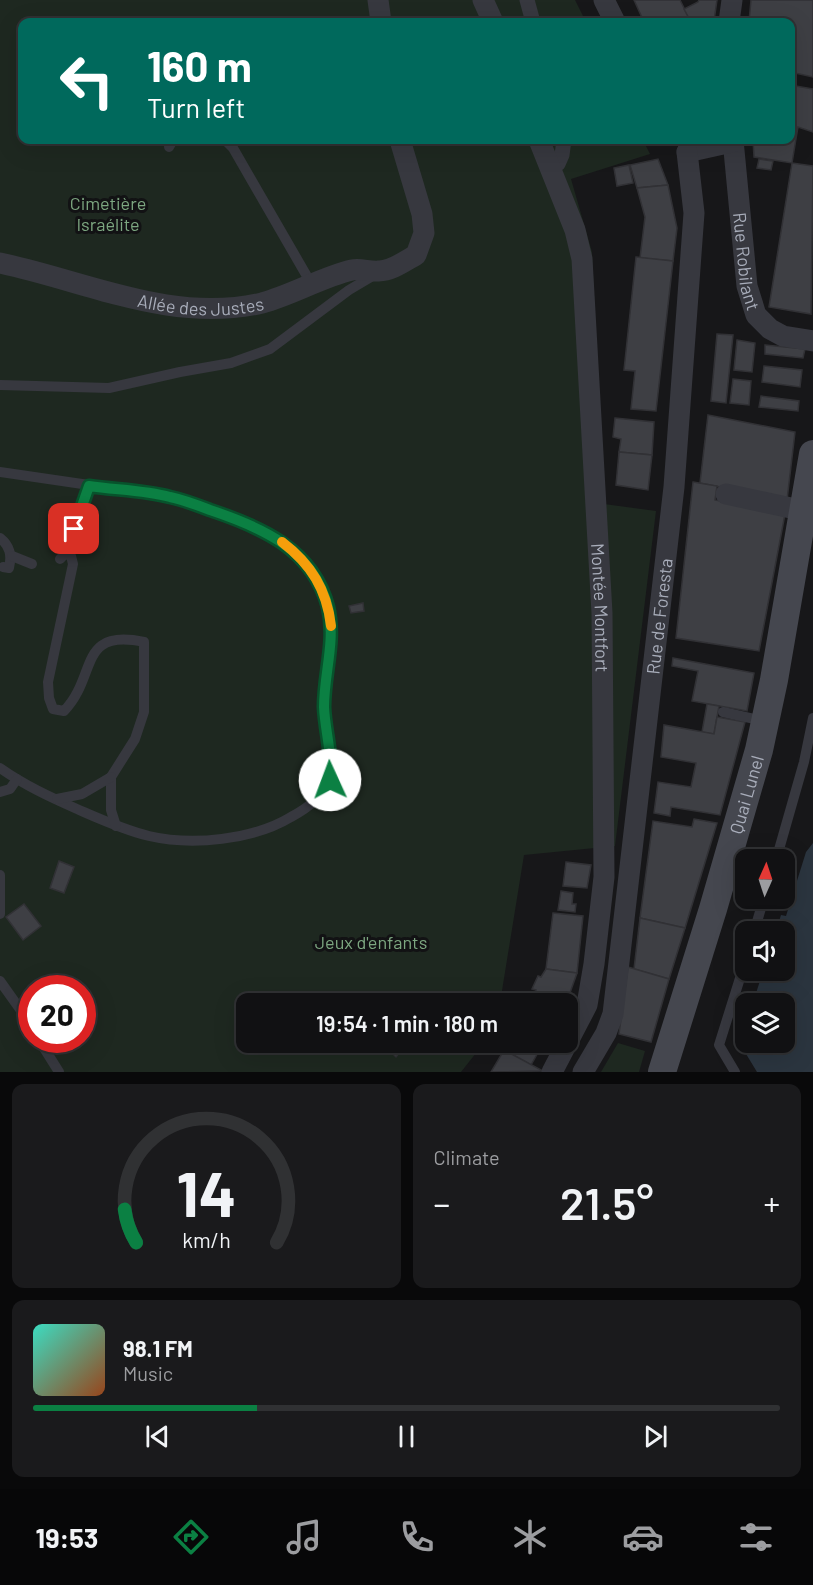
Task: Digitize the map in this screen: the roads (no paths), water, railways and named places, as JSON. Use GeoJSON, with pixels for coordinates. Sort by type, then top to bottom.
{"type":"FeatureCollection","features":[{"type":"Feature","properties":{"kind":"main road","name":"Quai Lunel"},"geometry":{"type":"LineString","coordinates":[[662,1072],[736,833],[766,721],[805,511],[813,454]]}},
{"type":"Feature","properties":{"kind":"street"},"geometry":{"type":"LineString","coordinates":[[378,0],[380,18]]}},
{"type":"Feature","properties":{"kind":"street"},"geometry":{"type":"LineString","coordinates":[[483,0],[491,18]]}},
{"type":"Feature","properties":{"kind":"street"},"geometry":{"type":"LineString","coordinates":[[527,0],[532,18]]}},
{"type":"Feature","properties":{"kind":"street"},"geometry":{"type":"LineString","coordinates":[[604,0],[613,18]]}},
{"type":"Feature","properties":{"kind":"street"},"geometry":{"type":"LineString","coordinates":[[730,18],[732,0]]}},
{"type":"Feature","properties":{"kind":"street"},"geometry":{"type":"LineString","coordinates":[[390,268],[416,255],[424,233],[422,214],[401,144]]}},
{"type":"Feature","properties":{"kind":"street","name":"Montée Montfort"},"geometry":{"type":"LineString","coordinates":[[541,144],[575,230],[582,259],[602,613],[604,865],[594,964],[587,1005],[552,1072]]}},
{"type":"Feature","properties":{"kind":"street"},"geometry":{"type":"LineString","coordinates":[[550,167],[558,164],[563,144]]}},
{"type":"Feature","properties":{"kind":"street"},"geometry":{"type":"LineString","coordinates":[[681,146],[702,144]]}},
{"type":"Feature","properties":{"kind":"street","name":"Rue Robilant"},"geometry":{"type":"LineString","coordinates":[[733,144],[747,286],[756,315],[771,329],[783,336],[813,341]]}},
{"type":"Feature","properties":{"kind":"street","name":"Rue de Foresta"},"geometry":{"type":"LineString","coordinates":[[583,1072],[606,1033],[613,1014],[674,487],[694,213],[681,146]]}},
{"type":"Feature","properties":{"kind":"street","name":"Allée des Justes"},"geometry":{"type":"LineString","coordinates":[[0,263],[157,304],[216,309],[263,302],[353,270],[390,268]]}},
{"type":"Feature","properties":{"kind":"street"},"geometry":{"type":"LineString","coordinates":[[726,494],[805,511]]}},
{"type":"Feature","properties":{"kind":"lane"},"geometry":{"type":"LineString","coordinates":[[229,144],[312,285]]}},
{"type":"Feature","properties":{"kind":"lane"},"geometry":{"type":"LineString","coordinates":[[0,385],[109,388],[231,363],[270,349],[350,290],[390,268]]}},
{"type":"Feature","properties":{"kind":"lane"},"geometry":{"type":"LineString","coordinates":[[0,472],[171,497],[233,517],[274,536],[307,564],[327,605],[331,623],[330,662],[324,705],[330,780],[327,787],[305,809],[281,824],[251,834],[220,839],[188,840],[151,837],[116,826],[55,799],[17,780],[0,768]]}},
{"type":"Feature","properties":{"kind":"lane"},"geometry":{"type":"LineString","coordinates":[[55,799],[82,794],[111,777],[135,739],[144,712],[144,642],[121,639],[102,644],[94,652],[74,701],[64,711],[52,710],[48,698],[48,682],[73,564],[71,556],[63,556],[89,486]]}},
{"type":"Feature","properties":{"kind":"lane"},"geometry":{"type":"LineString","coordinates":[[0,538],[7,544],[12,556],[7,571]]}},
{"type":"Feature","properties":{"kind":"lane"},"geometry":{"type":"LineString","coordinates":[[12,556],[32,564]]}},
{"type":"Feature","properties":{"kind":"lane"},"geometry":{"type":"LineString","coordinates":[[723,712],[766,721]]}},
{"type":"Feature","properties":{"kind":"lane"},"geometry":{"type":"LineString","coordinates":[[780,849],[812,731],[813,718]]}},
{"type":"Feature","properties":{"kind":"lane"},"geometry":{"type":"LineString","coordinates":[[111,777],[111,810],[116,826]]}},
{"type":"Feature","properties":{"kind":"lane"},"geometry":{"type":"LineString","coordinates":[[0,792],[10,789],[17,780]]}},
{"type":"Feature","properties":{"kind":"lane"},"geometry":{"type":"LineString","coordinates":[[0,875],[0,914]]}},
{"type":"Feature","properties":{"kind":"lane"},"geometry":{"type":"LineString","coordinates":[[0,981],[18,1006]]}},
{"type":"Feature","properties":{"kind":"lane"},"geometry":{"type":"LineString","coordinates":[[735,1072],[719,1045],[739,981]]}},
{"type":"Feature","properties":{"kind":"lane"},"geometry":{"type":"LineString","coordinates":[[47,1053],[59,1072]]}},
{"type":"Feature","properties":{"kind":"park label","name":"Cimetière Israélite"},"geometry":{"type":"Point","coordinates":[108,213]}},
{"type":"Feature","properties":{"kind":"park label","name":"Jeux d'enfants"},"geometry":{"type":"Point","coordinates":[371,942]}}]}
